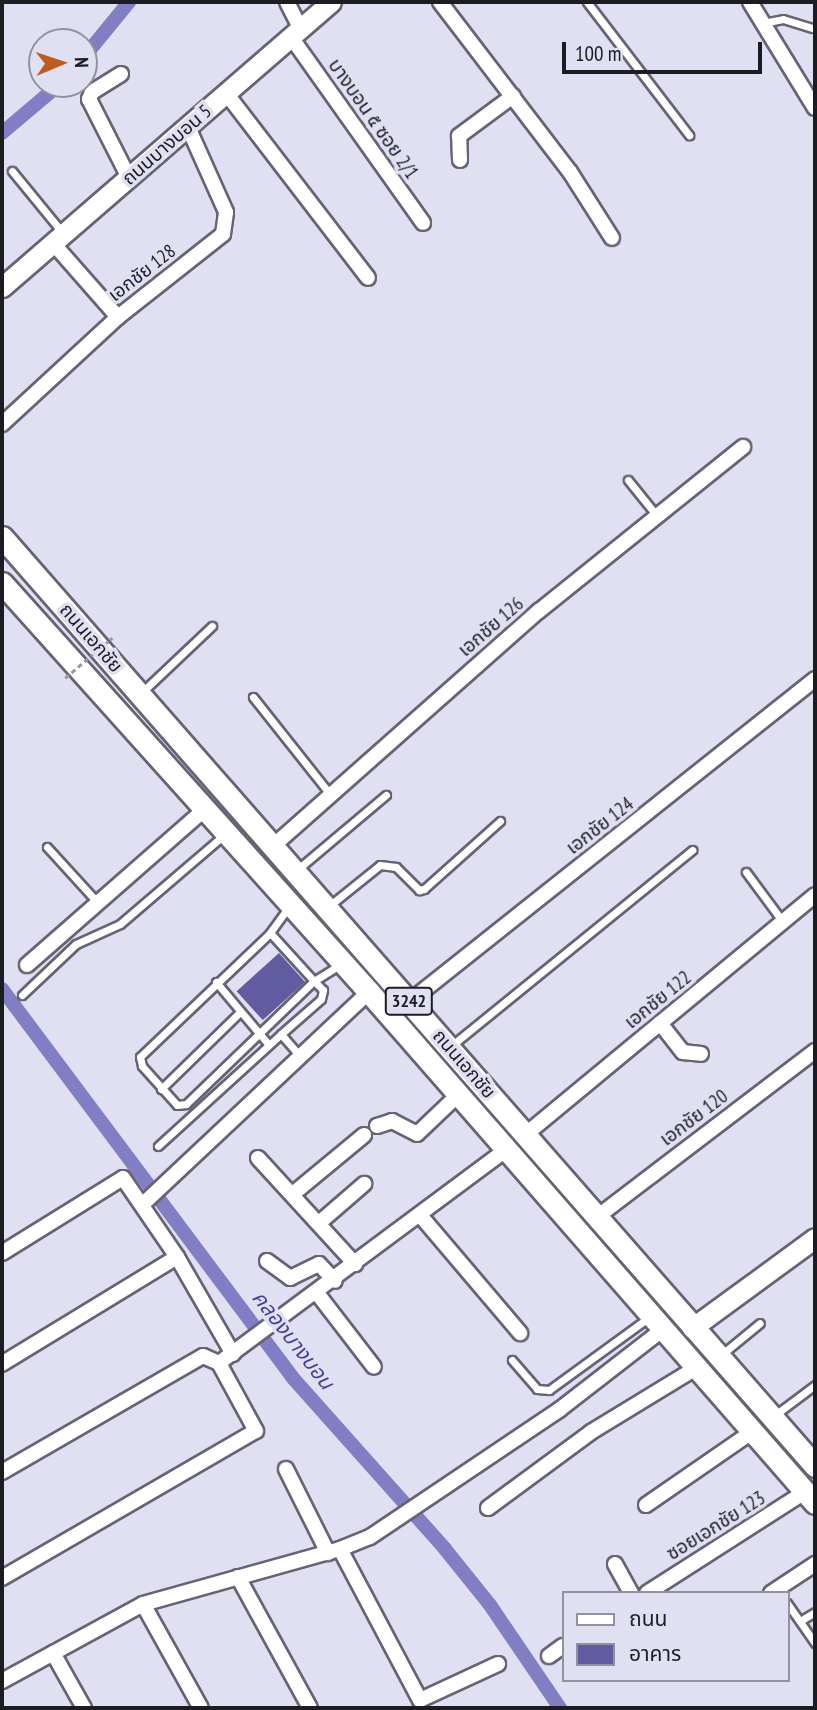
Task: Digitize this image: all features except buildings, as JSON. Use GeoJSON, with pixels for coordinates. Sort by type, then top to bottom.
{"type":"FeatureCollection","features":[{"type":"Feature","properties":{"kind":"main road","name":"ถนนบางบอน 5"},"geometry":{"type":"LineString","coordinates":[[2,287],[331,2]]}},
{"type":"Feature","properties":{"kind":"main road","name":"ถนนเอกชัย"},"geometry":{"type":"LineString","coordinates":[[2,537],[295,872],[328,906],[717,1357],[815,1466]]}},
{"type":"Feature","properties":{"kind":"main road","name":"ถนนเอกชัย"},"geometry":{"type":"LineString","coordinates":[[2,583],[76,678],[204,810],[369,992],[810,1498]]}},
{"type":"Feature","properties":{"kind":"main road"},"geometry":{"type":"LineString","coordinates":[[76,678],[111,659]]}},
{"type":"Feature","properties":{"kind":"main road"},"geometry":{"type":"LineString","coordinates":[[692,1328],[815,1238]]}},
{"type":"Feature","properties":{"kind":"street","name":"บางบอน ๕ ซอย 2/1"},"geometry":{"type":"LineString","coordinates":[[287,2],[296,33],[423,223]]}},
{"type":"Feature","properties":{"kind":"street"},"geometry":{"type":"LineString","coordinates":[[440,2],[513,96],[612,238]]}},
{"type":"Feature","properties":{"kind":"street"},"geometry":{"type":"LineString","coordinates":[[750,2],[815,108]]}},
{"type":"Feature","properties":{"kind":"street"},"geometry":{"type":"LineString","coordinates":[[121,74],[92,92],[89,99],[130,178]]}},
{"type":"Feature","properties":{"kind":"street"},"geometry":{"type":"LineString","coordinates":[[226,93],[368,278]]}},
{"type":"Feature","properties":{"kind":"street"},"geometry":{"type":"LineString","coordinates":[[460,160],[459,136],[513,96]]}},
{"type":"Feature","properties":{"kind":"street","name":"เอกชัย 128"},"geometry":{"type":"LineString","coordinates":[[2,425],[118,317],[223,234],[227,225],[226,212],[188,127]]}},
{"type":"Feature","properties":{"kind":"street"},"geometry":{"type":"LineString","coordinates":[[57,237],[118,317]]}},
{"type":"Feature","properties":{"kind":"street","name":"เอกชัย 126"},"geometry":{"type":"LineString","coordinates":[[273,846],[539,611],[743,447]]}},
{"type":"Feature","properties":{"kind":"street","name":"เอกชัย 124"},"geometry":{"type":"LineString","coordinates":[[409,1002],[815,679]]}},
{"type":"Feature","properties":{"kind":"street"},"geometry":{"type":"LineString","coordinates":[[27,965],[204,810]]}},
{"type":"Feature","properties":{"kind":"street","name":"เอกชัย 122"},"geometry":{"type":"LineString","coordinates":[[525,1135],[815,895]]}},
{"type":"Feature","properties":{"kind":"street"},"geometry":{"type":"LineString","coordinates":[[147,1200],[369,992]]}},
{"type":"Feature","properties":{"kind":"street"},"geometry":{"type":"LineString","coordinates":[[660,1023],[683,1052],[701,1054]]}},
{"type":"Feature","properties":{"kind":"street","name":"เอกชัย 120"},"geometry":{"type":"LineString","coordinates":[[597,1217],[815,1051]]}},
{"type":"Feature","properties":{"kind":"street"},"geometry":{"type":"LineString","coordinates":[[294,1193],[371,1130],[392,1121],[417,1135],[459,1094]]}},
{"type":"Feature","properties":{"kind":"street"},"geometry":{"type":"LineString","coordinates":[[219,1363],[335,1281],[507,1149]]}},
{"type":"Feature","properties":{"kind":"street"},"geometry":{"type":"LineString","coordinates":[[258,1158],[294,1193],[355,1264]]}},
{"type":"Feature","properties":{"kind":"street"},"geometry":{"type":"LineString","coordinates":[[2,1254],[118,1179],[127,1181],[147,1200],[233,1354]]}},
{"type":"Feature","properties":{"kind":"street"},"geometry":{"type":"LineString","coordinates":[[319,1223],[364,1184]]}},
{"type":"Feature","properties":{"kind":"street"},"geometry":{"type":"LineString","coordinates":[[420,1215],[520,1333]]}},
{"type":"Feature","properties":{"kind":"street"},"geometry":{"type":"LineString","coordinates":[[2,1364],[177,1256]]}},
{"type":"Feature","properties":{"kind":"street"},"geometry":{"type":"LineString","coordinates":[[267,1261],[290,1278],[319,1265],[335,1281]]}},
{"type":"Feature","properties":{"kind":"street"},"geometry":{"type":"LineString","coordinates":[[317,1293],[374,1367]]}},
{"type":"Feature","properties":{"kind":"street"},"geometry":{"type":"LineString","coordinates":[[2,1681],[143,1604],[334,1551],[399,1520],[559,1410],[657,1323]]}},
{"type":"Feature","properties":{"kind":"street"},"geometry":{"type":"LineString","coordinates":[[2,1472],[203,1356],[219,1363],[256,1431],[2,1578]]}},
{"type":"Feature","properties":{"kind":"street"},"geometry":{"type":"LineString","coordinates":[[488,1508],[591,1432],[695,1368]]}},
{"type":"Feature","properties":{"kind":"street"},"geometry":{"type":"LineString","coordinates":[[646,1505],[752,1432]]}},
{"type":"Feature","properties":{"kind":"street"},"geometry":{"type":"LineString","coordinates":[[286,1469],[420,1700],[498,1664]]}},
{"type":"Feature","properties":{"kind":"street","name":"ซอยเอกชัย 123"},"geometry":{"type":"LineString","coordinates":[[650,1591],[810,1498]]}},
{"type":"Feature","properties":{"kind":"street"},"geometry":{"type":"LineString","coordinates":[[615,1564],[630,1591]]}},
{"type":"Feature","properties":{"kind":"street"},"geometry":{"type":"LineString","coordinates":[[774,1591],[815,1564]]}},
{"type":"Feature","properties":{"kind":"street"},"geometry":{"type":"LineString","coordinates":[[238,1577],[310,1708]]}},
{"type":"Feature","properties":{"kind":"street"},"geometry":{"type":"LineString","coordinates":[[143,1604],[201,1708]]}},
{"type":"Feature","properties":{"kind":"street"},"geometry":{"type":"LineString","coordinates":[[549,1656],[562,1647]]}},
{"type":"Feature","properties":{"kind":"street"},"geometry":{"type":"LineString","coordinates":[[53,1653],[84,1708]]}},
{"type":"Feature","properties":{"kind":"lane"},"geometry":{"type":"LineString","coordinates":[[587,2],[689,135]]}},
{"type":"Feature","properties":{"kind":"lane"},"geometry":{"type":"LineString","coordinates":[[763,23],[782,19],[813,28]]}},
{"type":"Feature","properties":{"kind":"lane"},"geometry":{"type":"LineString","coordinates":[[12,171],[57,237]]}},
{"type":"Feature","properties":{"kind":"lane"},"geometry":{"type":"LineString","coordinates":[[628,480],[657,516]]}},
{"type":"Feature","properties":{"kind":"lane"},"geometry":{"type":"LineString","coordinates":[[140,694],[212,626]]}},
{"type":"Feature","properties":{"kind":"lane"},"geometry":{"type":"LineString","coordinates":[[254,697],[330,794]]}},
{"type":"Feature","properties":{"kind":"lane"},"geometry":{"type":"LineString","coordinates":[[295,872],[386,795]]}},
{"type":"Feature","properties":{"kind":"lane"},"geometry":{"type":"LineString","coordinates":[[328,906],[380,865],[396,867],[419,890],[425,889],[500,821]]}},
{"type":"Feature","properties":{"kind":"lane"},"geometry":{"type":"LineString","coordinates":[[22,995],[76,944],[120,924],[225,835]]}},
{"type":"Feature","properties":{"kind":"lane"},"geometry":{"type":"LineString","coordinates":[[47,847],[98,903]]}},
{"type":"Feature","properties":{"kind":"lane"},"geometry":{"type":"LineString","coordinates":[[450,1046],[692,850]]}},
{"type":"Feature","properties":{"kind":"lane"},"geometry":{"type":"LineString","coordinates":[[747,872],[783,922]]}},
{"type":"Feature","properties":{"kind":"lane"},"geometry":{"type":"LineString","coordinates":[[289,905],[269,933],[140,1057],[162,1089],[177,1105],[186,1104],[261,1035],[314,981],[342,963]]}},
{"type":"Feature","properties":{"kind":"lane"},"geometry":{"type":"LineString","coordinates":[[158,1146],[321,999],[323,990],[269,933]]}},
{"type":"Feature","properties":{"kind":"lane"},"geometry":{"type":"LineString","coordinates":[[216,982],[269,1045]]}},
{"type":"Feature","properties":{"kind":"lane"},"geometry":{"type":"LineString","coordinates":[[162,1089],[240,1012]]}},
{"type":"Feature","properties":{"kind":"lane"},"geometry":{"type":"LineString","coordinates":[[281,1034],[301,1057]]}},
{"type":"Feature","properties":{"kind":"lane"},"geometry":{"type":"LineString","coordinates":[[512,1360],[537,1389],[549,1390],[657,1323]]}},
{"type":"Feature","properties":{"kind":"lane"},"geometry":{"type":"LineString","coordinates":[[717,1357],[760,1323]]}},
{"type":"Feature","properties":{"kind":"lane"},"geometry":{"type":"LineString","coordinates":[[771,1418],[815,1385]]}},
{"type":"Feature","properties":{"kind":"lane"},"geometry":{"type":"LineString","coordinates":[[789,1606],[815,1643]]}},
{"type":"Feature","properties":{"kind":"lane"},"geometry":{"type":"LineString","coordinates":[[800,1621],[815,1612]]}},
{"type":"Feature","properties":{"kind":"path"},"geometry":{"type":"LineString","coordinates":[[76,678],[112,638]]}},
{"type":"Feature","properties":{"kind":"waterway"},"geometry":{"type":"LineString","coordinates":[[98,40],[129,2]]}},
{"type":"Feature","properties":{"kind":"waterway"},"geometry":{"type":"LineString","coordinates":[[2,133],[43,98]]}},
{"type":"Feature","properties":{"kind":"waterway","name":"คลองบางบอน"},"geometry":{"type":"LineString","coordinates":[[2,989],[292,1377],[445,1549],[490,1605],[560,1708]]}}]}
